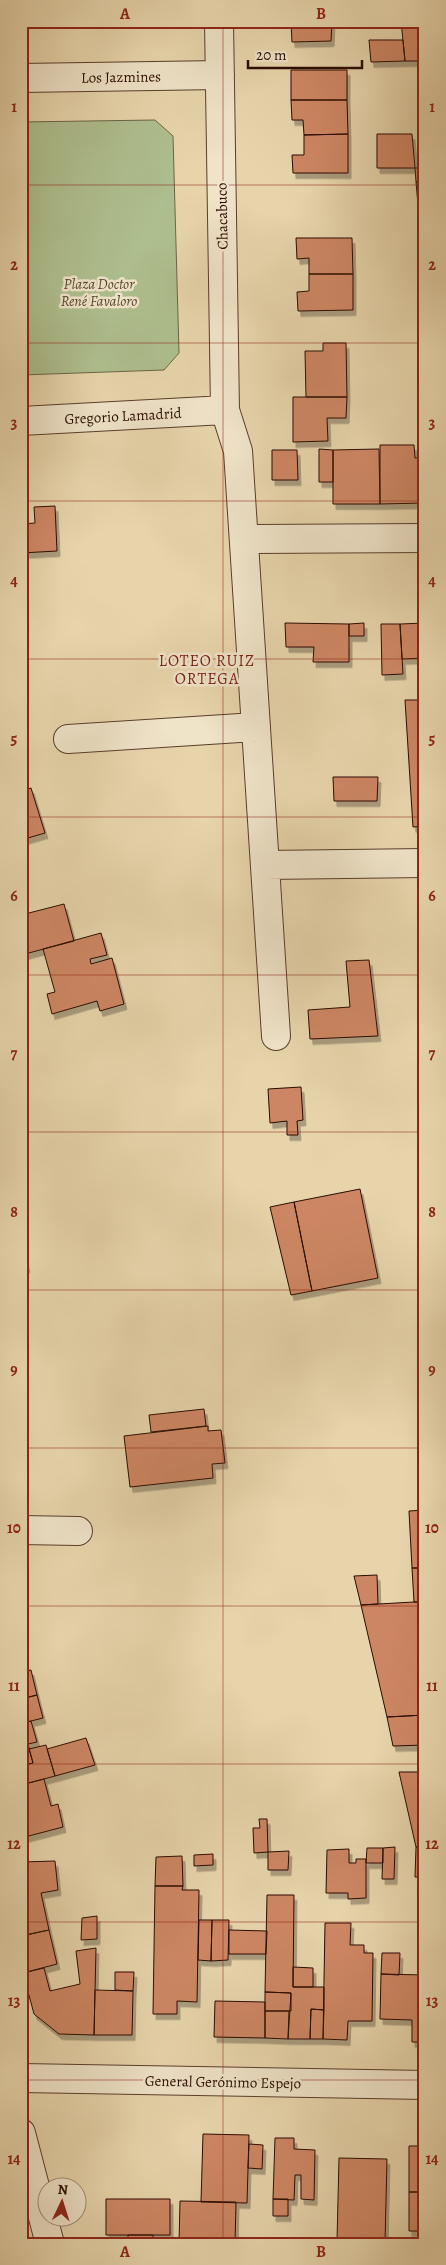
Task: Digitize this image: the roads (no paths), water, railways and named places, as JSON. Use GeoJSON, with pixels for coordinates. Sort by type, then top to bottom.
{"type":"FeatureCollection","features":[{"type":"Feature","properties":{"kind":"street","name":"Chacabuco"},"geometry":{"type":"LineString","coordinates":[[219,21],[225,410],[238,451],[276,1036]]}},
{"type":"Feature","properties":{"kind":"street","name":"Los Jazmines"},"geometry":{"type":"LineString","coordinates":[[21,78],[220,76]]}},
{"type":"Feature","properties":{"kind":"street","name":"Gregorio Lamadrid"},"geometry":{"type":"LineString","coordinates":[[21,421],[225,410]]}},
{"type":"Feature","properties":{"kind":"street"},"geometry":{"type":"LineString","coordinates":[[244,539],[425,538]]}},
{"type":"Feature","properties":{"kind":"street"},"geometry":{"type":"LineString","coordinates":[[68,739],[256,728]]}},
{"type":"Feature","properties":{"kind":"street"},"geometry":{"type":"LineString","coordinates":[[265,865],[425,863]]}},
{"type":"Feature","properties":{"kind":"street"},"geometry":{"type":"LineString","coordinates":[[21,1530],[78,1531]]}},
{"type":"Feature","properties":{"kind":"street","name":"General Gerónimo Espejo"},"geometry":{"type":"LineString","coordinates":[[21,2078],[425,2085]]}},
{"type":"Feature","properties":{"kind":"street"},"geometry":{"type":"LineString","coordinates":[[21,2133],[50,2244]]}},
{"type":"Feature","properties":{"kind":"district","name":"LOTEO RUIZ ORTEGA"},"geometry":{"type":"Point","coordinates":[207,670]}},
{"type":"Feature","properties":{"kind":"park label","name":"Plaza Doctor René Favaloro"},"geometry":{"type":"Point","coordinates":[99,292]}}]}
